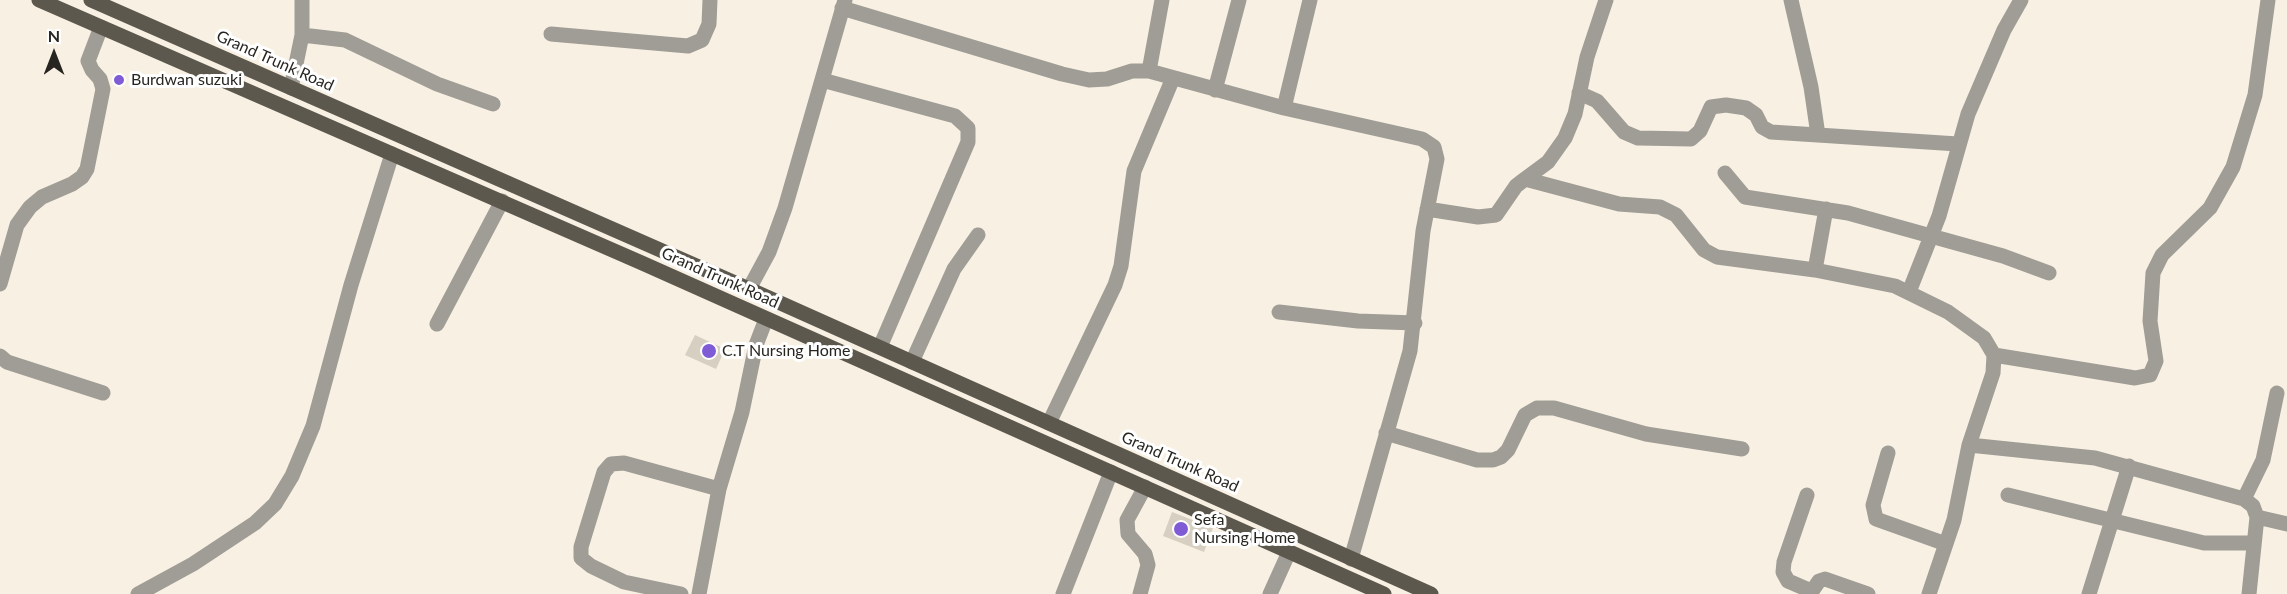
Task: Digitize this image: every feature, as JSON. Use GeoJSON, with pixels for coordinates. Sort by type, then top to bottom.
{"type":"FeatureCollection","features":[{"type":"Feature","properties":{"kind":"main road","name":"Grand Trunk Road"},"geometry":{"type":"LineString","coordinates":[[39,0],[502,201],[1384,594]]}},
{"type":"Feature","properties":{"kind":"main road","name":"Grand Trunk Road"},"geometry":{"type":"LineString","coordinates":[[91,0],[749,289],[1431,594]]}},
{"type":"Feature","properties":{"kind":"street"},"geometry":{"type":"LineString","coordinates":[[291,88],[302,35],[302,0]]}},
{"type":"Feature","properties":{"kind":"street"},"geometry":{"type":"LineString","coordinates":[[550,34],[688,46],[702,40],[709,24],[710,0]]}},
{"type":"Feature","properties":{"kind":"street"},"geometry":{"type":"LineString","coordinates":[[1149,71],[1162,0]]}},
{"type":"Feature","properties":{"kind":"street"},"geometry":{"type":"LineString","coordinates":[[1215,90],[1239,0]]}},
{"type":"Feature","properties":{"kind":"street"},"geometry":{"type":"LineString","coordinates":[[1284,108],[1310,0]]}},
{"type":"Feature","properties":{"kind":"street"},"geometry":{"type":"LineString","coordinates":[[1427,208],[1478,217],[1496,215],[1516,186],[1548,162],[1565,138],[1575,114],[1587,57],[1606,0]]}},
{"type":"Feature","properties":{"kind":"street"},"geometry":{"type":"LineString","coordinates":[[1791,0],[1806,65],[1818,135]]}},
{"type":"Feature","properties":{"kind":"street"},"geometry":{"type":"LineString","coordinates":[[1909,292],[1932,237],[1958,144],[1988,65],[2021,0]]}},
{"type":"Feature","properties":{"kind":"street"},"geometry":{"type":"LineString","coordinates":[[1994,355],[2135,378],[2150,375],[2156,361],[2150,321],[2153,273],[2162,255],[2210,208],[2233,167],[2255,94],[2268,0]]}},
{"type":"Feature","properties":{"kind":"street"},"geometry":{"type":"LineString","coordinates":[[749,289],[769,252],[785,208],[844,4],[954,43],[1089,80],[1107,79],[1132,71],[1149,71],[1284,108],[1422,139],[1434,147],[1437,159],[1419,259],[1410,351],[1351,559]]}},
{"type":"Feature","properties":{"kind":"street"},"geometry":{"type":"LineString","coordinates":[[0,284],[17,225],[30,207],[42,197],[72,184],[82,177],[87,169],[102,89],[100,79],[88,61],[101,27]]}},
{"type":"Feature","properties":{"kind":"street"},"geometry":{"type":"LineString","coordinates":[[302,35],[345,40],[437,84],[493,104]]}},
{"type":"Feature","properties":{"kind":"street"},"geometry":{"type":"LineString","coordinates":[[1049,423],[1115,285],[1121,266],[1134,171],[1173,78]]}},
{"type":"Feature","properties":{"kind":"street"},"geometry":{"type":"LineString","coordinates":[[822,80],[955,116],[968,128],[968,142],[880,348]]}},
{"type":"Feature","properties":{"kind":"street"},"geometry":{"type":"LineString","coordinates":[[1579,93],[1597,101],[1624,132],[1638,138],[1691,139],[1700,131],[1711,108],[1726,105],[1746,108],[1756,114],[1762,127],[1771,132],[1958,144]]}},
{"type":"Feature","properties":{"kind":"street"},"geometry":{"type":"LineString","coordinates":[[138,594],[193,564],[255,523],[275,504],[292,476],[313,426],[351,285],[392,154]]}},
{"type":"Feature","properties":{"kind":"street"},"geometry":{"type":"LineString","coordinates":[[1725,173],[1745,197],[1848,213],[2024,262],[2049,273]]}},
{"type":"Feature","properties":{"kind":"street"},"geometry":{"type":"LineString","coordinates":[[1525,179],[1619,204],[1660,207],[1676,215],[1704,250],[1717,258],[1815,270],[1895,286],[1948,312],[1984,338],[1994,355],[1993,373],[1969,444],[1933,593]]}},
{"type":"Feature","properties":{"kind":"street"},"geometry":{"type":"LineString","coordinates":[[437,324],[502,201]]}},
{"type":"Feature","properties":{"kind":"street"},"geometry":{"type":"LineString","coordinates":[[1815,270],[1826,209]]}},
{"type":"Feature","properties":{"kind":"street"},"geometry":{"type":"LineString","coordinates":[[912,362],[954,269],[978,234]]}},
{"type":"Feature","properties":{"kind":"street"},"geometry":{"type":"LineString","coordinates":[[1279,312],[1358,321],[1414,323]]}},
{"type":"Feature","properties":{"kind":"street"},"geometry":{"type":"LineString","coordinates":[[699,594],[719,489],[742,412],[756,345],[766,319]]}},
{"type":"Feature","properties":{"kind":"street"},"geometry":{"type":"LineString","coordinates":[[0,356],[7,362],[103,393]]}},
{"type":"Feature","properties":{"kind":"street"},"geometry":{"type":"LineString","coordinates":[[2244,499],[2269,440],[2277,393]]}},
{"type":"Feature","properties":{"kind":"street"},"geometry":{"type":"LineString","coordinates":[[1386,433],[1477,460],[1493,460],[1501,457],[1508,450],[1525,415],[1537,408],[1554,408],[1646,434],[1742,449]]}},
{"type":"Feature","properties":{"kind":"street"},"geometry":{"type":"LineString","coordinates":[[1969,444],[2065,453],[2129,466],[2244,499],[2253,506],[2257,517],[2252,543],[2249,594]]}},
{"type":"Feature","properties":{"kind":"street"},"geometry":{"type":"LineString","coordinates":[[1888,453],[1872,505],[1876,519],[1946,544]]}},
{"type":"Feature","properties":{"kind":"street"},"geometry":{"type":"LineString","coordinates":[[681,594],[624,582],[591,566],[581,558],[581,547],[604,472],[611,464],[624,463],[719,489]]}},
{"type":"Feature","properties":{"kind":"street"},"geometry":{"type":"LineString","coordinates":[[2089,594],[2129,466]]}},
{"type":"Feature","properties":{"kind":"street"},"geometry":{"type":"LineString","coordinates":[[1063,594],[1111,472]]}},
{"type":"Feature","properties":{"kind":"street"},"geometry":{"type":"LineString","coordinates":[[1140,594],[1148,565],[1145,554],[1128,534],[1127,520],[1145,487]]}},
{"type":"Feature","properties":{"kind":"street"},"geometry":{"type":"LineString","coordinates":[[1807,495],[1784,562],[1783,572],[1788,581],[1810,592],[1819,581],[1825,579],[1868,594]]}},
{"type":"Feature","properties":{"kind":"street"},"geometry":{"type":"LineString","coordinates":[[2008,495],[2204,543],[2252,543]]}},
{"type":"Feature","properties":{"kind":"street"},"geometry":{"type":"LineString","coordinates":[[2257,517],[2287,524]]}},
{"type":"Feature","properties":{"kind":"street"},"geometry":{"type":"LineString","coordinates":[[1270,594],[1289,552]]}},
{"type":"Feature","properties":{"kind":"building"},"geometry":{"type":"Polygon","coordinates":[[[695,335],[725,349],[716,369],[685,355],[695,335]]]}},
{"type":"Feature","properties":{"kind":"building"},"geometry":{"type":"Polygon","coordinates":[[[1172,512],[1213,528],[1204,552],[1163,536],[1172,512]]]}},
{"type":"Feature","properties":{"kind":"place","name":"Burdwan suzuki"},"geometry":{"type":"Point","coordinates":[119,80]}},
{"type":"Feature","properties":{"kind":"place","name":"C.T Nursing Home"},"geometry":{"type":"Point","coordinates":[709,351]}},
{"type":"Feature","properties":{"kind":"place","name":"Sefa Nursing Home"},"geometry":{"type":"Point","coordinates":[1181,529]}}]}
